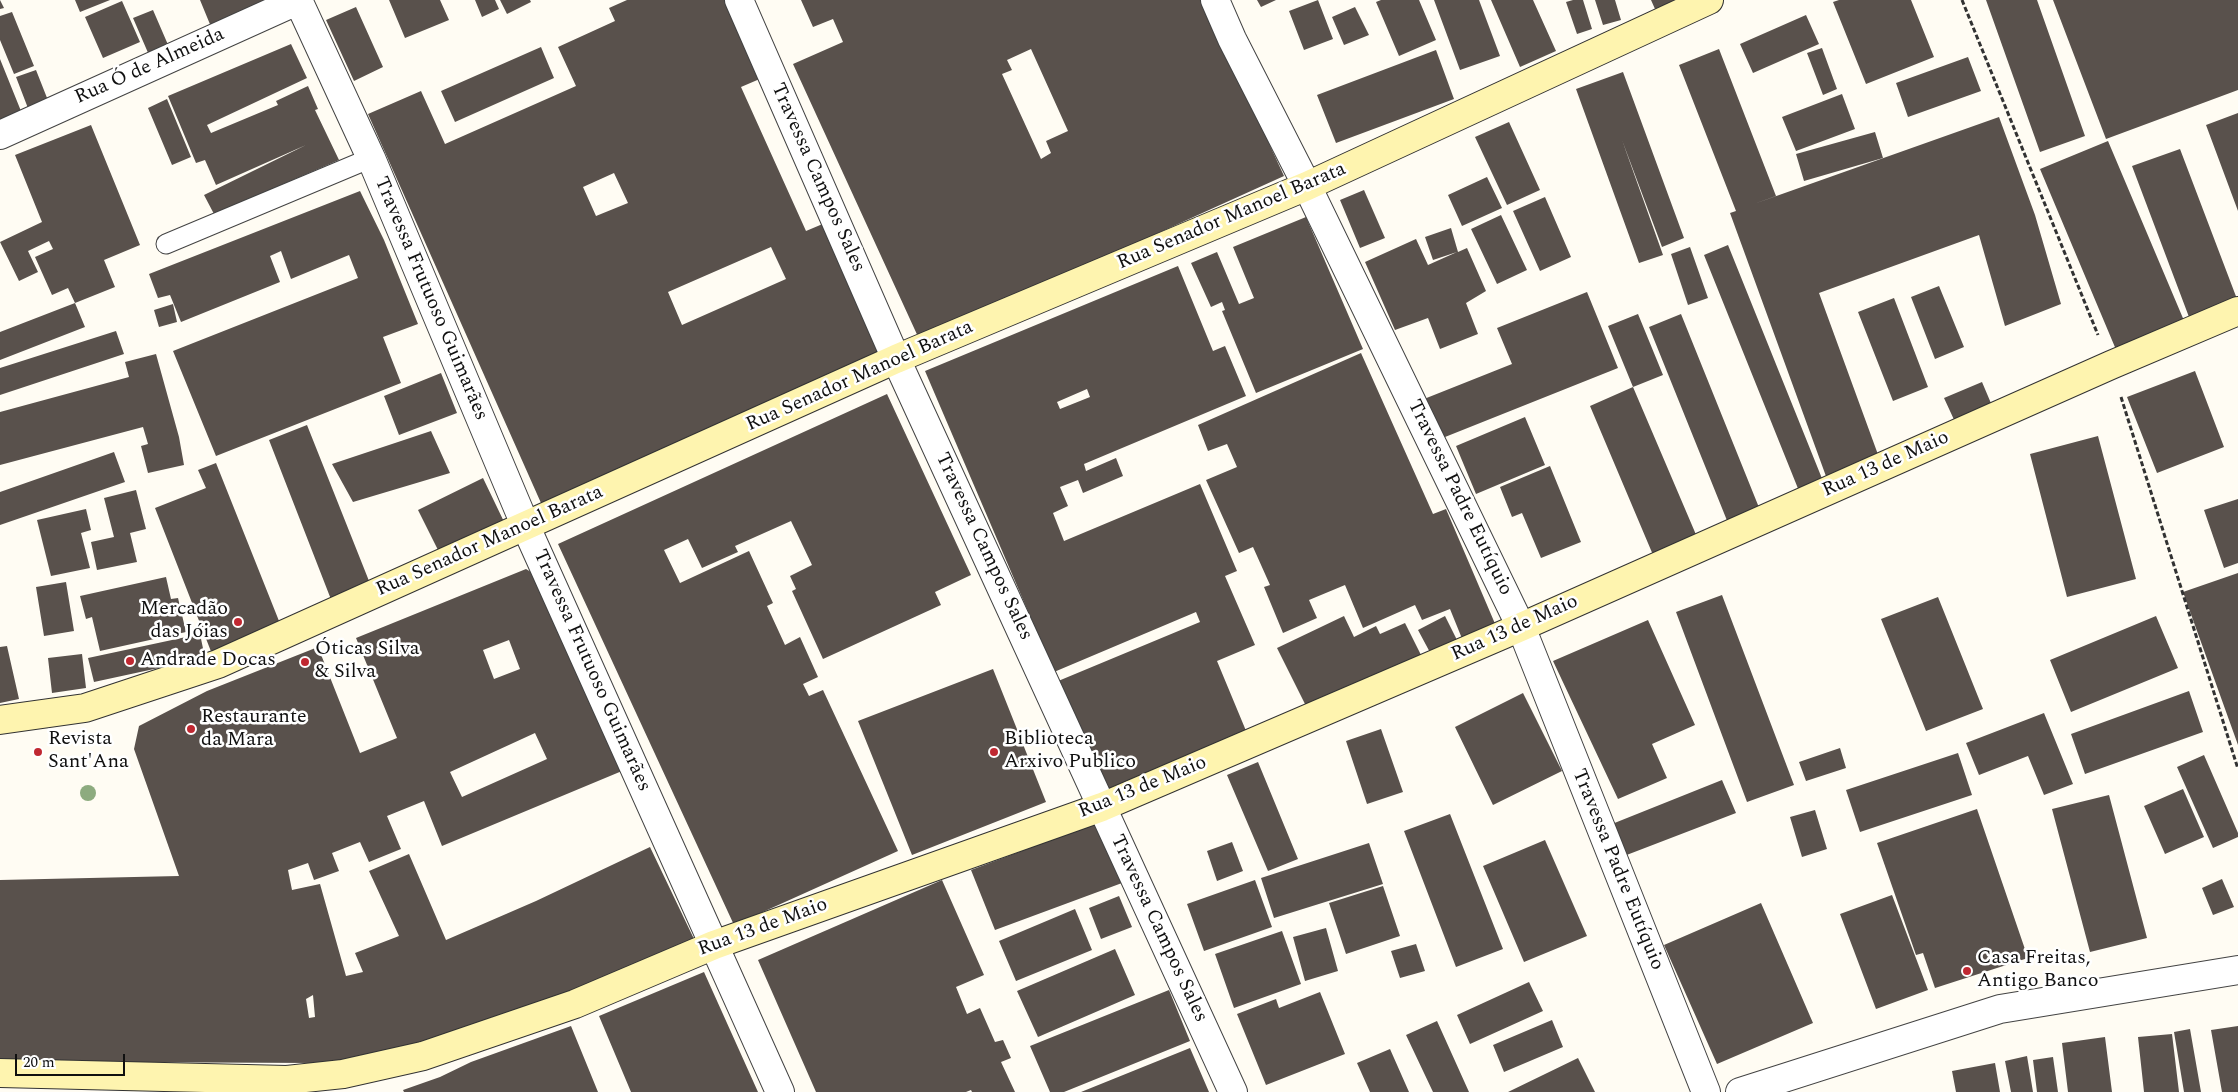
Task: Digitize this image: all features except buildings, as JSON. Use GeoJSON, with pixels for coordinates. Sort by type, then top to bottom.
{"type":"FeatureCollection","features":[{"type":"Feature","properties":{"kind":"street","name":"Rua Ó de Almeida"},"geometry":{"type":"LineString","coordinates":[[0,135],[299,0]]}},
{"type":"Feature","properties":{"kind":"street","name":"Travessa Frutuoso Guimarães"},"geometry":{"type":"LineString","coordinates":[[299,0],[371,158],[526,526],[780,1092]]}},
{"type":"Feature","properties":{"kind":"street","name":"Travessa Campos Sales"},"geometry":{"type":"LineString","coordinates":[[739,0],[896,358],[1233,1092]]}},
{"type":"Feature","properties":{"kind":"street","name":"Travessa Padre Eutíquio"},"geometry":{"type":"LineString","coordinates":[[1215,0],[1232,39],[1308,186],[1521,627],[1706,1092]]}},
{"type":"Feature","properties":{"kind":"street","name":"Rua Senador Manoel Barata"},"geometry":{"type":"LineString","coordinates":[[0,720],[84,708],[218,664],[896,358],[1308,186],[1709,0]]}},
{"type":"Feature","properties":{"kind":"street","name":"Rua 13 de Maio"},"geometry":{"type":"LineString","coordinates":[[0,1073],[287,1086],[423,1056],[575,1004],[714,945],[1102,807],[1521,627],[2110,365],[2238,312]]}},
{"type":"Feature","properties":{"kind":"street"},"geometry":{"type":"LineString","coordinates":[[1740,1092],[2000,1008],[2238,970]]}},
{"type":"Feature","properties":{"kind":"lane"},"geometry":{"type":"LineString","coordinates":[[166,244],[371,158]]}},
{"type":"Feature","properties":{"kind":"place","name":"Mercadão das Jóias"},"geometry":{"type":"Point","coordinates":[238,622]}},
{"type":"Feature","properties":{"kind":"place","name":"Andrade Docas"},"geometry":{"type":"Point","coordinates":[130,661]}},
{"type":"Feature","properties":{"kind":"place","name":"Óticas Silva & Silva"},"geometry":{"type":"Point","coordinates":[305,662]}},
{"type":"Feature","properties":{"kind":"place","name":"Restaurante da Mara"},"geometry":{"type":"Point","coordinates":[191,729]}},
{"type":"Feature","properties":{"kind":"place","name":"Revista Sant'Ana"},"geometry":{"type":"Point","coordinates":[38,752]}},
{"type":"Feature","properties":{"kind":"place","name":"Biblioteca Arxivo Publico"},"geometry":{"type":"Point","coordinates":[994,752]}},
{"type":"Feature","properties":{"kind":"place","name":"Casa Freitas, Antigo Banco"},"geometry":{"type":"Point","coordinates":[1967,971]}}]}
